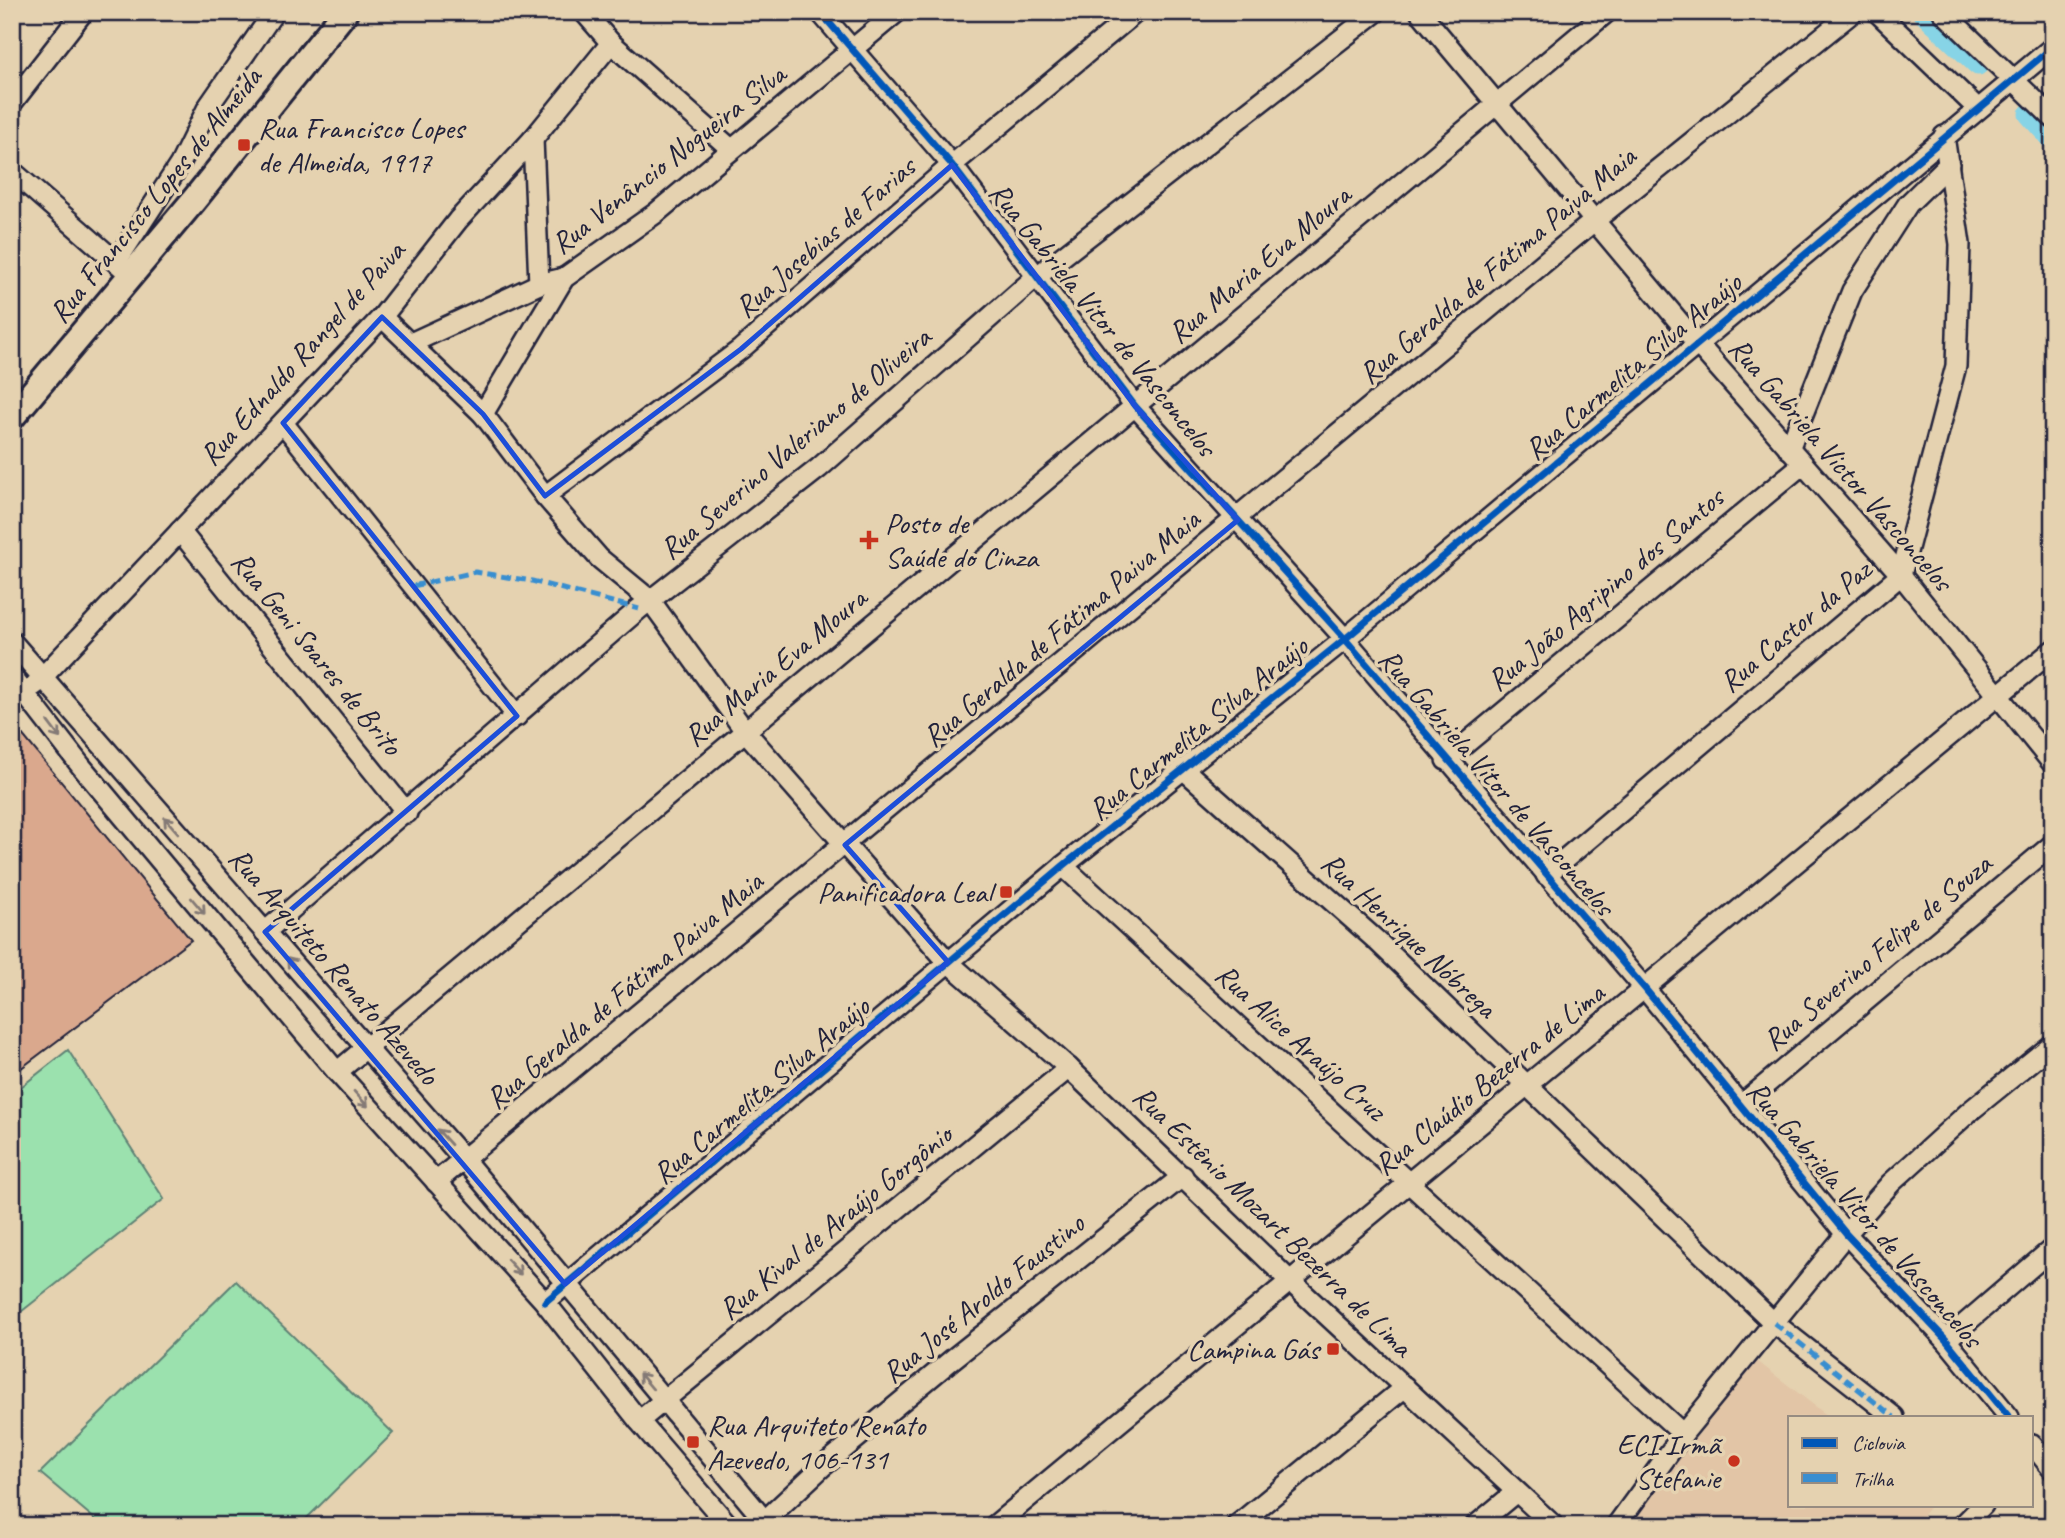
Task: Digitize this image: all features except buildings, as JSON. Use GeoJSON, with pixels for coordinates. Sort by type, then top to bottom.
{"type":"FeatureCollection","features":[{"type":"Feature","properties":{"kind":"main road","name":"Rua Francisco Lopes de Almeida"},"geometry":{"type":"LineString","coordinates":[[12,417],[124,269],[345,12]]}},
{"type":"Feature","properties":{"kind":"street"},"geometry":{"type":"LineString","coordinates":[[12,103],[83,12]]}},
{"type":"Feature","properties":{"kind":"street"},"geometry":{"type":"LineString","coordinates":[[12,171],[124,269],[208,107],[274,12]]}},
{"type":"Feature","properties":{"kind":"street"},"geometry":{"type":"LineString","coordinates":[[584,12],[611,43],[731,149]]}},
{"type":"Feature","properties":{"kind":"street","name":"Rua Gabriela Vitor de Vasconcelos"},"geometry":{"type":"LineString","coordinates":[[820,12],[952,165],[1135,406],[1345,639],[1646,990],[1846,1234],[1946,1340],[2008,1416]]}},
{"type":"Feature","properties":{"kind":"street","name":"Rua Venâncio Nogueira Silva"},"geometry":{"type":"LineString","coordinates":[[483,414],[564,278],[656,213],[897,12]]}},
{"type":"Feature","properties":{"kind":"street","name":"Rua Josebias de Farias"},"geometry":{"type":"LineString","coordinates":[[545,496],[741,349],[952,165],[1136,12]]}},
{"type":"Feature","properties":{"kind":"street","name":"Rua Severino Valeriano de Oliveira"},"geometry":{"type":"LineString","coordinates":[[265,932],[407,813],[650,600],[819,468],[1036,277],[1376,12]]}},
{"type":"Feature","properties":{"kind":"street","name":"Rua Gabriela Victor Vasconcelos"},"geometry":{"type":"LineString","coordinates":[[1420,12],[1499,103],[1696,342],[1901,575],[2053,764]]}},
{"type":"Feature","properties":{"kind":"street","name":"Rua Maria Eva Moura"},"geometry":{"type":"LineString","coordinates":[[337,1072],[1607,12]]}},
{"type":"Feature","properties":{"kind":"street","name":"Rua Geralda de Fátima Paiva Maia"},"geometry":{"type":"LineString","coordinates":[[436,1182],[465,1161],[1238,520],[1594,221],[1853,12]]}},
{"type":"Feature","properties":{"kind":"street"},"geometry":{"type":"LineString","coordinates":[[1877,12],[1977,108]]}},
{"type":"Feature","properties":{"kind":"street"},"geometry":{"type":"LineString","coordinates":[[1943,12],[2053,118]]}},
{"type":"Feature","properties":{"kind":"street","name":"Rua Ednaldo Rangel de Paiva"},"geometry":{"type":"LineString","coordinates":[[27,694],[382,317],[458,220],[533,139],[611,43]]}},
{"type":"Feature","properties":{"kind":"street","name":"Rua Carmelita Silva Araújo"},"geometry":{"type":"LineString","coordinates":[[545,1302],[1063,866],[1345,639],[1696,342],[2053,47]]}},
{"type":"Feature","properties":{"kind":"street","name":"Rua Castor da Paz"},"geometry":{"type":"LineString","coordinates":[[1546,875],[1901,575],[1956,366],[1960,244],[1944,136]]}},
{"type":"Feature","properties":{"kind":"street"},"geometry":{"type":"LineString","coordinates":[[533,139],[539,284]]}},
{"type":"Feature","properties":{"kind":"street"},"geometry":{"type":"LineString","coordinates":[[1788,449],[1852,291],[1908,204],[1949,164]]}},
{"type":"Feature","properties":{"kind":"street"},"geometry":{"type":"LineString","coordinates":[[411,343],[539,284],[564,278]]}},
{"type":"Feature","properties":{"kind":"street","name":"Rua Estênio Mozart Bezerra de Lima"},"geometry":{"type":"LineString","coordinates":[[382,317],[483,414],[545,496],[599,558],[650,600],[745,731],[948,962],[1069,1068],[1289,1280],[1554,1526]]}},
{"type":"Feature","properties":{"kind":"street"},"geometry":{"type":"LineString","coordinates":[[283,423],[517,716]]}},
{"type":"Feature","properties":{"kind":"street","name":"Rua João Agripino dos Santos"},"geometry":{"type":"LineString","coordinates":[[1446,760],[1803,464]]}},
{"type":"Feature","properties":{"kind":"street","name":"Rua Geni Soares de Brito"},"geometry":{"type":"LineString","coordinates":[[180,531],[407,813]]}},
{"type":"Feature","properties":{"kind":"street","name":"Rua Arquiteto Renato Azevedo"},"geometry":{"type":"LineString","coordinates":[[12,642],[465,1161],[763,1524]]}},
{"type":"Feature","properties":{"kind":"street","name":"Rua Claúdio Bezerra de Lima"},"geometry":{"type":"LineString","coordinates":[[995,1526],[1289,1280],[1646,990],[2053,650]]}},
{"type":"Feature","properties":{"kind":"street"},"geometry":{"type":"LineString","coordinates":[[12,677],[80,766],[337,1072],[545,1302],[639,1422],[729,1526]]}},
{"type":"Feature","properties":{"kind":"street","name":"Rua Henrique Nóbrega"},"geometry":{"type":"LineString","coordinates":[[1182,768],[1376,940],[1526,1088],[1774,1324],[1893,1416]]}},
{"type":"Feature","properties":{"kind":"street","name":"Rua Severino Felipe de Souza"},"geometry":{"type":"LineString","coordinates":[[1740,1106],[2053,844]]}},
{"type":"Feature","properties":{"kind":"street","name":"Rua Alice Araújo Cruz"},"geometry":{"type":"LineString","coordinates":[[1063,866],[1410,1181],[1683,1434]]}},
{"type":"Feature","properties":{"kind":"street"},"geometry":{"type":"LineString","coordinates":[[1616,1526],[1683,1434],[1846,1234],[1891,1184],[1969,1112],[2053,1044]]}},
{"type":"Feature","properties":{"kind":"street","name":"Rua Kival de Araújo Gorgônio"},"geometry":{"type":"LineString","coordinates":[[639,1422],[1069,1068]]}},
{"type":"Feature","properties":{"kind":"street","name":"Rua José Aroldo Faustino"},"geometry":{"type":"LineString","coordinates":[[763,1524],[822,1467],[1183,1176]]}},
{"type":"Feature","properties":{"kind":"street"},"geometry":{"type":"LineString","coordinates":[[1946,1340],[2053,1248]]}},
{"type":"Feature","properties":{"kind":"street"},"geometry":{"type":"LineString","coordinates":[[1236,1526],[1405,1387]]}},
{"type":"Feature","properties":{"kind":"street"},"geometry":{"type":"LineString","coordinates":[[1475,1526],[1516,1492]]}},
{"type":"Feature","properties":{"kind":"street"},"geometry":{"type":"LineString","coordinates":[[1962,1526],[1982,1506]]}},
{"type":"Feature","properties":{"kind":"highlighted area"},"geometry":{"type":"Polygon","coordinates":[[[952,165],[1135,406],[1238,520],[845,845],[948,962],[565,1284],[265,932],[517,716],[283,423],[382,317],[483,414],[545,496],[741,349],[952,165]]]}},
{"type":"Feature","properties":{"kind":"shaded area","name":"ECI Irmã Stefanie"},"geometry":{"type":"Polygon","coordinates":[[[1757,1361],[1828,1416],[1788,1416],[1788,1506],[1930,1506],[1914,1526],[1626,1526],[1757,1361]]]}},
{"type":"Feature","properties":{"kind":"green space"},"geometry":{"type":"Polygon","coordinates":[[[68,1050],[164,1199],[12,1319],[12,1094],[68,1050]]]}},
{"type":"Feature","properties":{"kind":"green space"},"geometry":{"type":"Polygon","coordinates":[[[236,1281],[393,1433],[299,1526],[103,1526],[40,1473],[236,1281]]]}},
{"type":"Feature","properties":{"kind":"waterway"},"geometry":{"type":"LineString","coordinates":[[1922,12],[1978,65]]}},
{"type":"Feature","properties":{"kind":"waterway"},"geometry":{"type":"LineString","coordinates":[[2029,114],[2053,141]]}},
{"type":"Feature","properties":{"kind":"marked path"},"geometry":{"type":"LineString","coordinates":[[413,586],[475,572],[532,581],[639,609]]}},
{"type":"Feature","properties":{"kind":"marked path"},"geometry":{"type":"LineString","coordinates":[[1774,1323],[1893,1416]]}},
{"type":"Feature","properties":{"kind":"cycle path"},"geometry":{"type":"LineString","coordinates":[[820,12],[952,165],[1135,406],[1345,639],[1646,990],[1846,1234],[1946,1340],[2008,1416]]}},
{"type":"Feature","properties":{"kind":"cycle path"},"geometry":{"type":"LineString","coordinates":[[545,1302],[1063,866],[1345,639],[2053,47]]}},
{"type":"Feature","properties":{"kind":"place","name":"Rua Francisco Lopes de Almeida, 1917"},"geometry":{"type":"Point","coordinates":[244,145]}},
{"type":"Feature","properties":{"kind":"place","name":"Posto de Saúde do Cinza"},"geometry":{"type":"Point","coordinates":[869,540]}},
{"type":"Feature","properties":{"kind":"place","name":"Panificadora Leal"},"geometry":{"type":"Point","coordinates":[1006,892]}},
{"type":"Feature","properties":{"kind":"place","name":"Campina Gás"},"geometry":{"type":"Point","coordinates":[1333,1349]}},
{"type":"Feature","properties":{"kind":"place","name":"Rua Arquiteto Renato Azevedo, 106-131"},"geometry":{"type":"Point","coordinates":[693,1442]}},
{"type":"Feature","properties":{"kind":"place","name":"ECI Irmã Stefanie"},"geometry":{"type":"Point","coordinates":[1734,1461]}}]}
